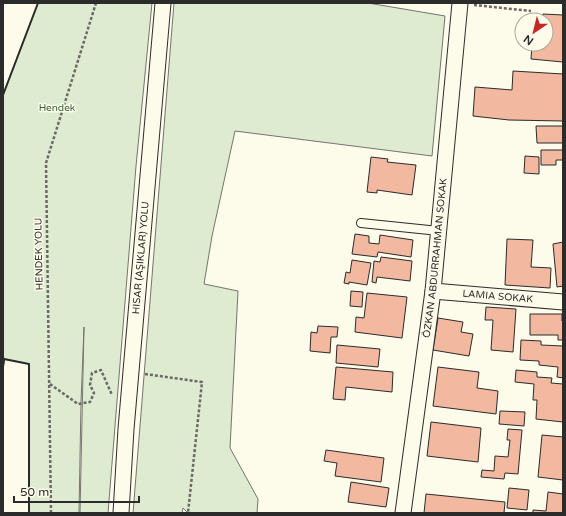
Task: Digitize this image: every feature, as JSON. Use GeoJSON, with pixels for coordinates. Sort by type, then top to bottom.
{"type":"FeatureCollection","features":[{"type":"Feature","properties":{"kind":"street"},"geometry":{"type":"LineString","coordinates":[[121,513],[126,430],[163,3]]}},
{"type":"Feature","properties":{"kind":"street","name":"ÖZKAN ABDURRAHMAN SOKAK"},"geometry":{"type":"LineString","coordinates":[[403,513],[433,291],[460,3]]}},
{"type":"Feature","properties":{"kind":"street","name":"LAMIA SOKAK"},"geometry":{"type":"LineString","coordinates":[[433,291],[563,302]]}},
{"type":"Feature","properties":{"kind":"lane"},"geometry":{"type":"LineString","coordinates":[[361,223],[439,230]]}},
{"type":"Feature","properties":{"kind":"path","name":"HENDEK YOLU"},"geometry":{"type":"LineString","coordinates":[[51,513],[46,163],[96,3]]}},
{"type":"Feature","properties":{"kind":"path"},"geometry":{"type":"LineString","coordinates":[[460,3],[531,11]]}},
{"type":"Feature","properties":{"kind":"path"},"geometry":{"type":"LineString","coordinates":[[49,383],[78,404],[90,402],[94,393],[90,385],[92,373],[101,370],[113,397]]}},
{"type":"Feature","properties":{"kind":"path"},"geometry":{"type":"LineString","coordinates":[[131,372],[202,382],[188,513]]}},
{"type":"Feature","properties":{"kind":"green space","name":"Hendek"},"geometry":{"type":"Polygon","coordinates":[[[38,3],[152,3],[136,166],[108,513],[80,513],[84,327],[79,513],[29,513],[29,364],[5,359],[3,367],[3,95],[38,3]]]}},
{"type":"Feature","properties":{"kind":"green space"},"geometry":{"type":"Polygon","coordinates":[[[174,3],[368,3],[445,16],[432,156],[235,131],[212,236],[204,284],[238,291],[230,448],[258,499],[257,513],[188,513],[183,508],[182,513],[133,513],[174,3]]]}},
{"type":"Feature","properties":{"kind":"building"},"geometry":{"type":"Polygon","coordinates":[[[554,15],[563,15],[563,62],[531,59],[531,52],[554,52],[554,15]]]}},
{"type":"Feature","properties":{"kind":"building"},"geometry":{"type":"Polygon","coordinates":[[[513,71],[563,74],[563,121],[509,120],[473,116],[475,87],[512,90],[513,71]]]}},
{"type":"Feature","properties":{"kind":"building"},"geometry":{"type":"Polygon","coordinates":[[[536,126],[563,126],[563,143],[537,143],[536,126]]]}},
{"type":"Feature","properties":{"kind":"building"},"geometry":{"type":"Polygon","coordinates":[[[541,150],[563,150],[563,160],[556,160],[556,165],[541,165],[541,150]]]}},
{"type":"Feature","properties":{"kind":"building"},"geometry":{"type":"Polygon","coordinates":[[[525,156],[539,157],[539,174],[524,173],[525,156]]]}},
{"type":"Feature","properties":{"kind":"building"},"geometry":{"type":"Polygon","coordinates":[[[371,157],[388,159],[387,162],[416,165],[412,195],[377,190],[377,193],[367,192],[371,157]]]}},
{"type":"Feature","properties":{"kind":"building"},"geometry":{"type":"Polygon","coordinates":[[[355,234],[369,236],[369,243],[379,244],[380,235],[413,240],[411,257],[378,252],[377,257],[352,254],[355,234]]]}},
{"type":"Feature","properties":{"kind":"building"},"geometry":{"type":"Polygon","coordinates":[[[507,239],[533,240],[531,267],[551,268],[550,288],[505,285],[507,239]]]}},
{"type":"Feature","properties":{"kind":"building"},"geometry":{"type":"Polygon","coordinates":[[[563,242],[563,286],[557,287],[553,244],[563,242]]]}},
{"type":"Feature","properties":{"kind":"building"},"geometry":{"type":"Polygon","coordinates":[[[381,257],[412,261],[410,281],[377,277],[376,283],[372,282],[374,261],[380,262],[381,257]]]}},
{"type":"Feature","properties":{"kind":"building"},"geometry":{"type":"Polygon","coordinates":[[[352,260],[371,263],[367,285],[349,282],[349,284],[344,283],[346,272],[350,273],[352,260]]]}},
{"type":"Feature","properties":{"kind":"building"},"geometry":{"type":"Polygon","coordinates":[[[351,291],[363,292],[362,307],[350,306],[351,291]]]}},
{"type":"Feature","properties":{"kind":"building"},"geometry":{"type":"Polygon","coordinates":[[[367,293],[407,297],[402,338],[355,332],[356,317],[364,318],[367,293]]]}},
{"type":"Feature","properties":{"kind":"building"},"geometry":{"type":"Polygon","coordinates":[[[486,307],[516,309],[513,352],[491,350],[493,320],[485,320],[486,307]]]}},
{"type":"Feature","properties":{"kind":"building"},"geometry":{"type":"Polygon","coordinates":[[[530,314],[562,314],[563,340],[558,340],[558,335],[530,335],[530,314]]]}},
{"type":"Feature","properties":{"kind":"building"},"geometry":{"type":"Polygon","coordinates":[[[438,318],[463,322],[461,332],[473,334],[469,356],[433,350],[438,318]]]}},
{"type":"Feature","properties":{"kind":"building"},"geometry":{"type":"Polygon","coordinates":[[[318,326],[338,327],[337,337],[331,337],[330,353],[310,351],[311,332],[317,333],[318,326]]]}},
{"type":"Feature","properties":{"kind":"building"},"geometry":{"type":"Polygon","coordinates":[[[521,340],[541,341],[541,345],[563,346],[563,378],[557,377],[558,367],[539,365],[539,361],[520,360],[521,340]]]}},
{"type":"Feature","properties":{"kind":"building"},"geometry":{"type":"Polygon","coordinates":[[[337,345],[380,349],[378,367],[336,363],[337,345]]]}},
{"type":"Feature","properties":{"kind":"building"},"geometry":{"type":"Polygon","coordinates":[[[336,367],[393,372],[392,392],[346,387],[345,400],[333,399],[336,367]]]}},
{"type":"Feature","properties":{"kind":"building"},"geometry":{"type":"Polygon","coordinates":[[[438,367],[479,372],[477,388],[498,391],[496,414],[433,406],[438,367]]]}},
{"type":"Feature","properties":{"kind":"building"},"geometry":{"type":"Polygon","coordinates":[[[516,370],[537,372],[537,377],[552,378],[551,383],[563,384],[563,422],[536,419],[537,400],[533,400],[534,384],[515,382],[516,370]]]}},
{"type":"Feature","properties":{"kind":"building"},"geometry":{"type":"Polygon","coordinates":[[[500,411],[525,412],[524,426],[499,424],[500,411]]]}},
{"type":"Feature","properties":{"kind":"building"},"geometry":{"type":"Polygon","coordinates":[[[431,422],[481,428],[478,462],[427,456],[431,422]]]}},
{"type":"Feature","properties":{"kind":"building"},"geometry":{"type":"Polygon","coordinates":[[[508,429],[522,430],[518,474],[505,473],[504,479],[481,477],[482,470],[494,471],[495,456],[508,457],[510,440],[507,440],[508,429]]]}},
{"type":"Feature","properties":{"kind":"building"},"geometry":{"type":"Polygon","coordinates":[[[542,435],[563,437],[563,480],[538,477],[542,435]]]}},
{"type":"Feature","properties":{"kind":"building"},"geometry":{"type":"Polygon","coordinates":[[[326,450],[384,458],[381,482],[335,476],[337,463],[324,461],[326,450]]]}},
{"type":"Feature","properties":{"kind":"building"},"geometry":{"type":"Polygon","coordinates":[[[351,482],[389,488],[386,507],[348,502],[351,482]]]}},
{"type":"Feature","properties":{"kind":"building"},"geometry":{"type":"Polygon","coordinates":[[[509,488],[529,490],[527,510],[507,508],[509,488]]]}},
{"type":"Feature","properties":{"kind":"building"},"geometry":{"type":"Polygon","coordinates":[[[548,492],[563,494],[563,513],[533,513],[533,510],[546,511],[548,492]]]}},
{"type":"Feature","properties":{"kind":"building"},"geometry":{"type":"Polygon","coordinates":[[[426,494],[505,502],[504,513],[424,513],[426,494]]]}},
{"type":"Feature","properties":{"kind":"wall"},"geometry":{"type":"LineString","coordinates":[[3,95],[38,3]]}},
{"type":"Feature","properties":{"kind":"wall"},"geometry":{"type":"LineString","coordinates":[[3,367],[4,359],[29,364],[29,513]]}}]}
